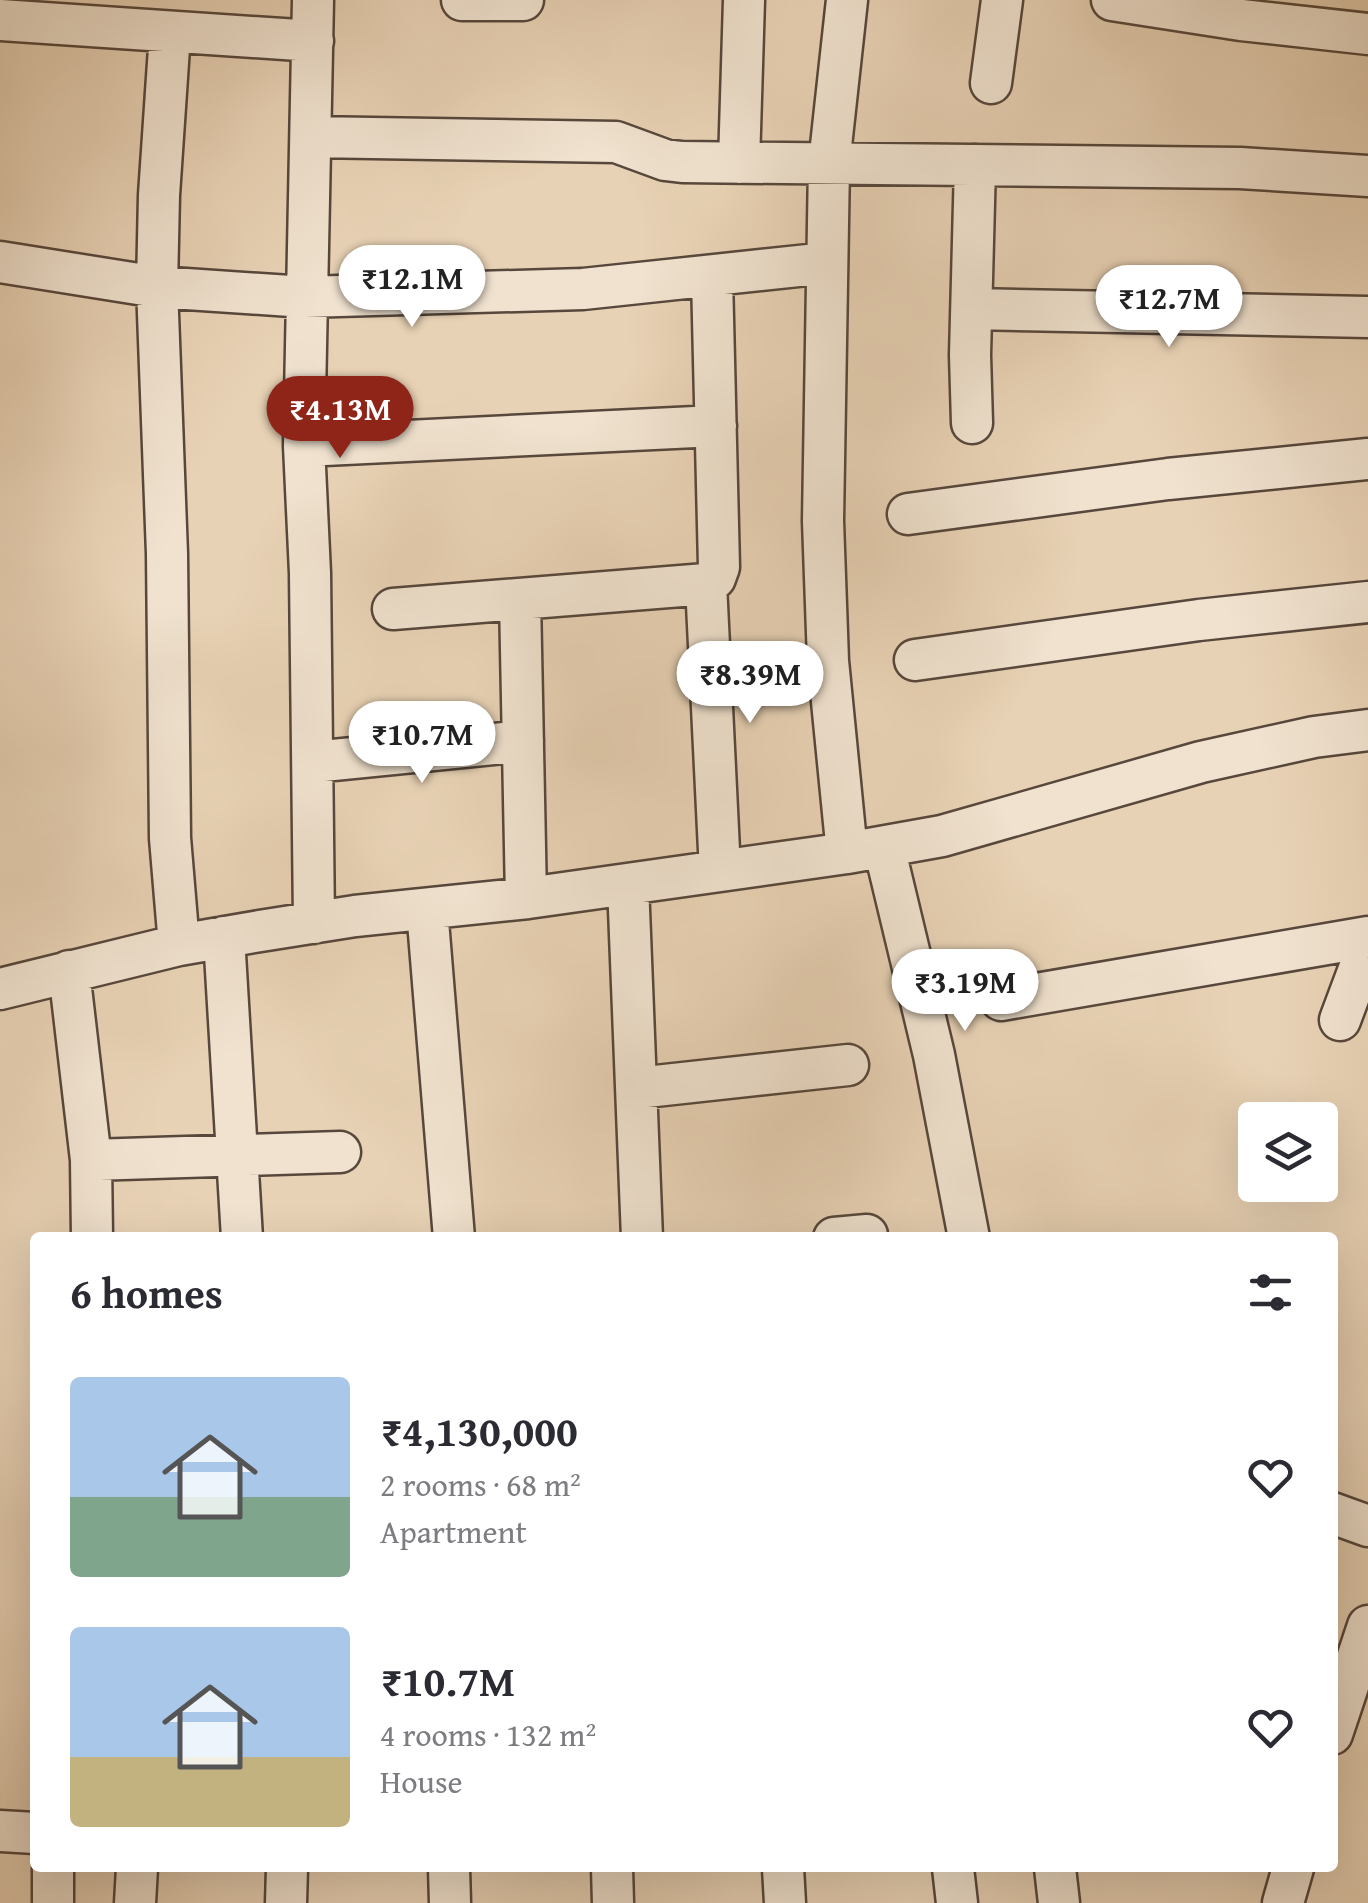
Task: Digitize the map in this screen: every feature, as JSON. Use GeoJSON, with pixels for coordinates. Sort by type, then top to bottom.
{"type":"FeatureCollection","features":[{"type":"Feature","properties":{"kind":"street"},"geometry":{"type":"LineString","coordinates":[[313,0],[304,446],[314,762],[314,923]]}},
{"type":"Feature","properties":{"kind":"street"},"geometry":{"type":"LineString","coordinates":[[462,0],[523,0]]}},
{"type":"Feature","properties":{"kind":"street"},"geometry":{"type":"LineString","coordinates":[[739,163],[744,0]]}},
{"type":"Feature","properties":{"kind":"street"},"geometry":{"type":"LineString","coordinates":[[846,0],[829,164],[824,538],[828,661],[865,850],[934,1055],[968,1232]]}},
{"type":"Feature","properties":{"kind":"street"},"geometry":{"type":"LineString","coordinates":[[991,82],[1002,0]]}},
{"type":"Feature","properties":{"kind":"street"},"geometry":{"type":"LineString","coordinates":[[1112,0],[1368,34]]}},
{"type":"Feature","properties":{"kind":"street"},"geometry":{"type":"LineString","coordinates":[[0,20],[157,22],[313,41]]}},
{"type":"Feature","properties":{"kind":"street"},"geometry":{"type":"LineString","coordinates":[[157,22],[156,286],[167,554],[170,838],[179,945]]}},
{"type":"Feature","properties":{"kind":"street"},"geometry":{"type":"LineString","coordinates":[[312,138],[616,142],[664,160],[739,163],[1240,168],[1368,176]]}},
{"type":"Feature","properties":{"kind":"street"},"geometry":{"type":"LineString","coordinates":[[972,423],[975,165]]}},
{"type":"Feature","properties":{"kind":"street"},"geometry":{"type":"LineString","coordinates":[[0,262],[156,286],[306,297],[583,289],[827,263]]}},
{"type":"Feature","properties":{"kind":"street"},"geometry":{"type":"LineString","coordinates":[[393,609],[706,584],[715,578],[719,567],[712,277]]}},
{"type":"Feature","properties":{"kind":"street"},"geometry":{"type":"LineString","coordinates":[[972,309],[1368,316]]}},
{"type":"Feature","properties":{"kind":"street"},"geometry":{"type":"LineString","coordinates":[[304,446],[716,426]]}},
{"type":"Feature","properties":{"kind":"street"},"geometry":{"type":"LineString","coordinates":[[908,514],[1168,479],[1368,459]]}},
{"type":"Feature","properties":{"kind":"street"},"geometry":{"type":"LineString","coordinates":[[706,584],[720,872]]}},
{"type":"Feature","properties":{"kind":"street"},"geometry":{"type":"LineString","coordinates":[[520,599],[526,898]]}},
{"type":"Feature","properties":{"kind":"street"},"geometry":{"type":"LineString","coordinates":[[914,660],[1200,620],[1368,602]]}},
{"type":"Feature","properties":{"kind":"street"},"geometry":{"type":"LineString","coordinates":[[0,989],[179,945],[314,923],[526,898],[865,850],[960,832],[1201,762],[1314,737],[1368,730]]}},
{"type":"Feature","properties":{"kind":"street"},"geometry":{"type":"LineString","coordinates":[[314,762],[522,740]]}},
{"type":"Feature","properties":{"kind":"street"},"geometry":{"type":"LineString","coordinates":[[628,884],[642,1232]]}},
{"type":"Feature","properties":{"kind":"street"},"geometry":{"type":"LineString","coordinates":[[428,909],[454,1232]]}},
{"type":"Feature","properties":{"kind":"street"},"geometry":{"type":"LineString","coordinates":[[1000,1000],[1368,937]]}},
{"type":"Feature","properties":{"kind":"street"},"geometry":{"type":"LineString","coordinates":[[224,938],[242,1232]]}},
{"type":"Feature","properties":{"kind":"street"},"geometry":{"type":"LineString","coordinates":[[1340,1020],[1368,945]]}},
{"type":"Feature","properties":{"kind":"street"},"geometry":{"type":"LineString","coordinates":[[69,971],[92,1160],[92,1232]]}},
{"type":"Feature","properties":{"kind":"street"},"geometry":{"type":"LineString","coordinates":[[637,1088],[848,1065]]}},
{"type":"Feature","properties":{"kind":"street"},"geometry":{"type":"LineString","coordinates":[[92,1160],[340,1152]]}},
{"type":"Feature","properties":{"kind":"street"},"geometry":{"type":"LineString","coordinates":[[1338,1514],[1368,1526]]}},
{"type":"Feature","properties":{"kind":"street"},"geometry":{"type":"LineString","coordinates":[[1338,1716],[1368,1626]]}},
{"type":"Feature","properties":{"kind":"street"},"geometry":{"type":"LineString","coordinates":[[0,1832],[30,1833]]}},
{"type":"Feature","properties":{"kind":"street"},"geometry":{"type":"LineString","coordinates":[[52,1872],[53,1903]]}},
{"type":"Feature","properties":{"kind":"street"},"geometry":{"type":"LineString","coordinates":[[135,1903],[136,1872]]}},
{"type":"Feature","properties":{"kind":"street"},"geometry":{"type":"LineString","coordinates":[[286,1903],[287,1872]]}},
{"type":"Feature","properties":{"kind":"street"},"geometry":{"type":"LineString","coordinates":[[449,1872],[450,1903]]}},
{"type":"Feature","properties":{"kind":"street"},"geometry":{"type":"LineString","coordinates":[[612,1872],[613,1903]]}},
{"type":"Feature","properties":{"kind":"street"},"geometry":{"type":"LineString","coordinates":[[784,1872],[786,1903]]}},
{"type":"Feature","properties":{"kind":"street"},"geometry":{"type":"LineString","coordinates":[[954,1872],[957,1903]]}},
{"type":"Feature","properties":{"kind":"street"},"geometry":{"type":"LineString","coordinates":[[1056,1872],[1059,1903]]}},
{"type":"Feature","properties":{"kind":"street"},"geometry":{"type":"LineString","coordinates":[[1283,1903],[1291,1872]]}}]}
